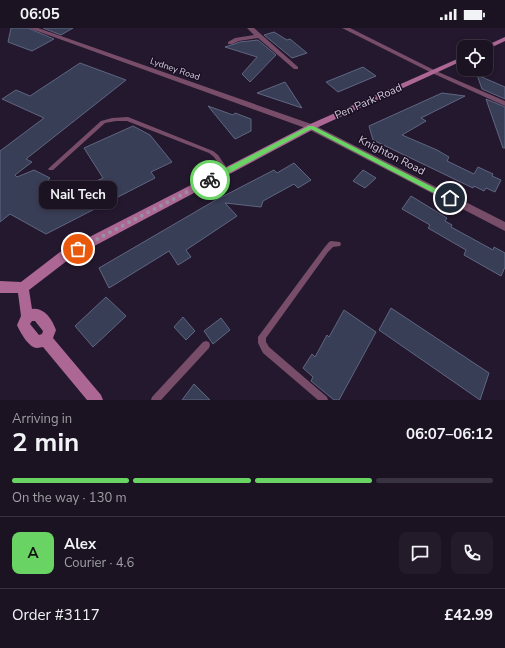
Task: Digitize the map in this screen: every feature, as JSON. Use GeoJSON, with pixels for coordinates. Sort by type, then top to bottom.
{"type":"FeatureCollection","features":[{"type":"Feature","properties":{"kind":"street","name":"Lydney Road"},"geometry":{"type":"LineString","coordinates":[[32,28],[311,127]]}},
{"type":"Feature","properties":{"kind":"street"},"geometry":{"type":"LineString","coordinates":[[250,28],[296,68]]}},
{"type":"Feature","properties":{"kind":"street"},"geometry":{"type":"LineString","coordinates":[[345,28],[434,72],[505,104]]}},
{"type":"Feature","properties":{"kind":"street"},"geometry":{"type":"LineString","coordinates":[[230,43],[237,39],[259,36]]}},
{"type":"Feature","properties":{"kind":"street"},"geometry":{"type":"LineString","coordinates":[[493,45],[505,39]]}},
{"type":"Feature","properties":{"kind":"street","name":"Pen Park Road"},"geometry":{"type":"LineString","coordinates":[[23,288],[64,256],[226,171],[311,127],[457,61]]}},
{"type":"Feature","properties":{"kind":"street","name":"Knighton Road"},"geometry":{"type":"LineString","coordinates":[[311,127],[505,227]]}},
{"type":"Feature","properties":{"kind":"street"},"geometry":{"type":"LineString","coordinates":[[0,287],[23,288],[26,312],[28,316]]}},
{"type":"Feature","properties":{"kind":"street"},"geometry":{"type":"LineString","coordinates":[[38,314],[50,330],[46,340],[36,342],[23,325],[28,316],[38,314]]}},
{"type":"Feature","properties":{"kind":"street"},"geometry":{"type":"LineString","coordinates":[[46,340],[96,400]]}},
{"type":"Feature","properties":{"kind":"lane"},"geometry":{"type":"LineString","coordinates":[[51,169],[103,122],[110,119],[128,119],[211,152],[216,156],[226,171]]}},
{"type":"Feature","properties":{"kind":"lane"},"geometry":{"type":"LineString","coordinates":[[324,400],[266,350],[262,343],[262,336],[326,250],[331,244],[338,244]]}},
{"type":"Feature","properties":{"kind":"lane"},"geometry":{"type":"LineString","coordinates":[[154,400],[206,345]]}},
{"type":"Feature","properties":{"kind":"building"},"geometry":{"type":"Polygon","coordinates":[[[11,28],[28,28],[54,39],[32,51],[8,42],[11,28]]]}},
{"type":"Feature","properties":{"kind":"building"},"geometry":{"type":"Polygon","coordinates":[[[43,28],[73,28],[61,35],[43,28]]]}},
{"type":"Feature","properties":{"kind":"building"},"geometry":{"type":"Polygon","coordinates":[[[274,32],[287,40],[290,39],[307,53],[292,58],[264,35],[274,32]]]}},
{"type":"Feature","properties":{"kind":"building"},"geometry":{"type":"Polygon","coordinates":[[[258,40],[276,55],[250,82],[242,74],[257,57],[225,47],[240,42],[258,40]]]}},
{"type":"Feature","properties":{"kind":"building"},"geometry":{"type":"Polygon","coordinates":[[[80,63],[126,80],[26,159],[32,162],[15,175],[17,177],[34,170],[50,178],[43,185],[65,195],[103,178],[84,148],[133,126],[150,135],[172,162],[151,172],[155,178],[46,234],[10,214],[0,222],[0,151],[44,118],[2,99],[16,90],[30,96],[80,63]]]}},
{"type":"Feature","properties":{"kind":"building"},"geometry":{"type":"Polygon","coordinates":[[[363,67],[376,76],[338,92],[326,82],[363,67]]]}},
{"type":"Feature","properties":{"kind":"building"},"geometry":{"type":"Polygon","coordinates":[[[477,76],[505,87],[505,99],[482,89],[477,76]]]}},
{"type":"Feature","properties":{"kind":"building"},"geometry":{"type":"Polygon","coordinates":[[[285,82],[302,108],[257,93],[285,82]]]}},
{"type":"Feature","properties":{"kind":"building"},"geometry":{"type":"Polygon","coordinates":[[[442,93],[465,96],[421,118],[426,121],[402,135],[437,150],[449,157],[447,161],[474,174],[478,167],[493,174],[492,176],[501,180],[495,192],[486,188],[484,191],[474,186],[473,188],[373,140],[369,126],[442,93]]]}},
{"type":"Feature","properties":{"kind":"building"},"geometry":{"type":"Polygon","coordinates":[[[486,99],[505,107],[505,148],[503,148],[486,99]]]}},
{"type":"Feature","properties":{"kind":"building"},"geometry":{"type":"Polygon","coordinates":[[[208,106],[233,115],[235,113],[251,119],[251,131],[235,139],[208,106]]]}},
{"type":"Feature","properties":{"kind":"building"},"geometry":{"type":"Polygon","coordinates":[[[294,163],[311,180],[298,188],[294,184],[263,201],[261,207],[225,203],[237,216],[186,250],[191,257],[178,265],[169,251],[109,288],[99,268],[214,201],[274,170],[277,173],[294,163]]]}},
{"type":"Feature","properties":{"kind":"building"},"geometry":{"type":"Polygon","coordinates":[[[363,170],[376,178],[365,188],[353,181],[363,170]]]}},
{"type":"Feature","properties":{"kind":"building"},"geometry":{"type":"Polygon","coordinates":[[[411,196],[447,218],[445,221],[452,225],[451,227],[493,250],[494,247],[505,253],[505,267],[501,276],[464,255],[466,250],[428,228],[430,225],[402,209],[411,196]]]}},
{"type":"Feature","properties":{"kind":"building"},"geometry":{"type":"Polygon","coordinates":[[[106,297],[126,316],[93,347],[75,326],[106,297]]]}},
{"type":"Feature","properties":{"kind":"building"},"geometry":{"type":"Polygon","coordinates":[[[391,308],[489,373],[480,400],[379,330],[391,308]]]}},
{"type":"Feature","properties":{"kind":"building"},"geometry":{"type":"Polygon","coordinates":[[[344,310],[376,332],[339,400],[334,400],[311,381],[313,377],[303,368],[312,354],[315,357],[327,335],[329,337],[344,310]]]}},
{"type":"Feature","properties":{"kind":"building"},"geometry":{"type":"Polygon","coordinates":[[[183,317],[195,331],[186,340],[174,327],[183,317]]]}},
{"type":"Feature","properties":{"kind":"building"},"geometry":{"type":"Polygon","coordinates":[[[221,318],[230,330],[213,344],[204,331],[221,318]]]}},
{"type":"Feature","properties":{"kind":"building"},"geometry":{"type":"Polygon","coordinates":[[[194,384],[210,400],[182,400],[194,384]]]}},
{"type":"Feature","properties":{"kind":"way so far"},"geometry":{"type":"LineString","coordinates":[[78,249],[210,180]]}},
{"type":"Feature","properties":{"kind":"place","name":"Nail Tech"},"geometry":{"type":"Point","coordinates":[78,249]}},
{"type":"Feature","properties":{"kind":"route"},"geometry":{"type":"LineString","coordinates":[[210,180],[311,127],[450,198]]}}]}
